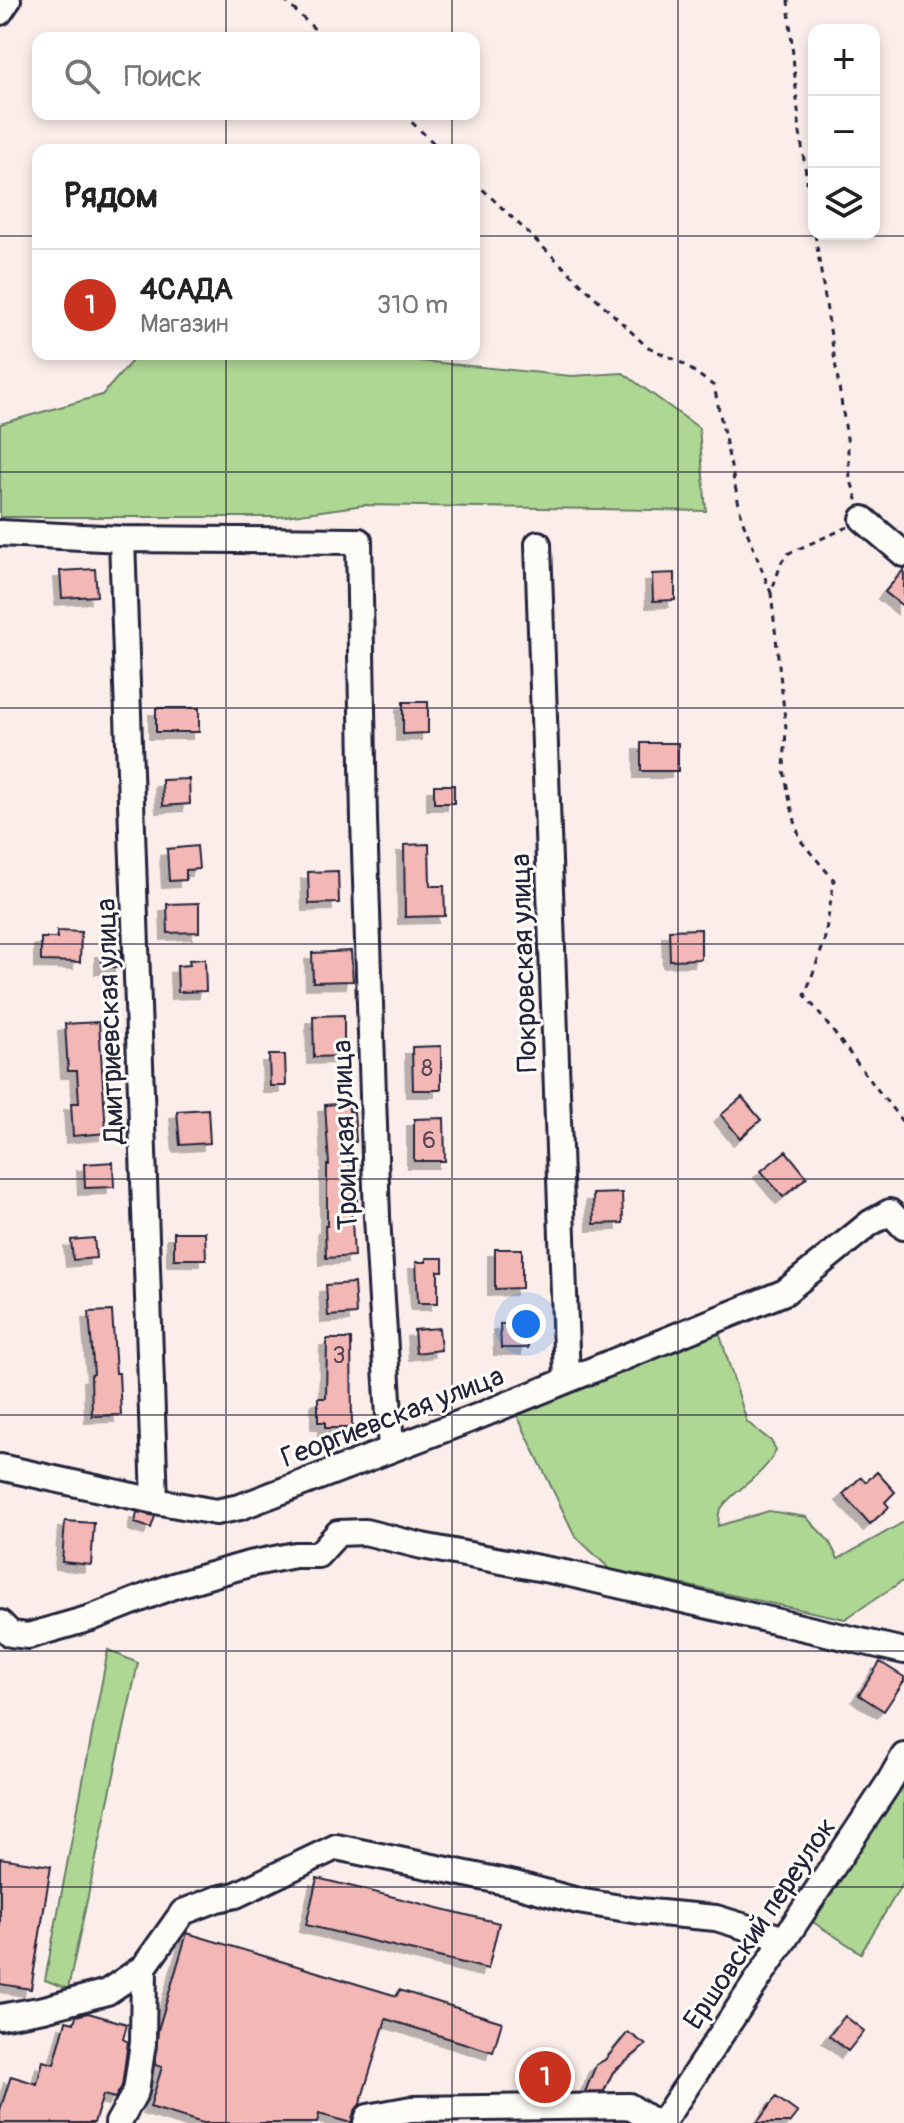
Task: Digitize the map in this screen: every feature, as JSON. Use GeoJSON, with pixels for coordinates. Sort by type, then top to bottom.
{"type":"FeatureCollection","features":[{"type":"Feature","properties":{"kind":"street"},"geometry":{"type":"LineString","coordinates":[[0,12],[8,0]]}},
{"type":"Feature","properties":{"kind":"street"},"geometry":{"type":"LineString","coordinates":[[864,520],[904,554]]}},
{"type":"Feature","properties":{"kind":"street"},"geometry":{"type":"LineString","coordinates":[[0,533],[122,539]]}},
{"type":"Feature","properties":{"kind":"street","name":"Троицкая улица"},"geometry":{"type":"LineString","coordinates":[[122,539],[359,541],[364,820],[377,1217],[391,1449]]}},
{"type":"Feature","properties":{"kind":"street","name":"Дмитриевская улица"},"geometry":{"type":"LineString","coordinates":[[122,539],[155,1501]]}},
{"type":"Feature","properties":{"kind":"street","name":"Покровская улица"},"geometry":{"type":"LineString","coordinates":[[538,544],[567,1380]]}},
{"type":"Feature","properties":{"kind":"street","name":"Георгиевская улица"},"geometry":{"type":"LineString","coordinates":[[0,1467],[216,1512],[240,1507],[785,1292],[870,1223],[890,1212],[904,1227]]}},
{"type":"Feature","properties":{"kind":"street"},"geometry":{"type":"LineString","coordinates":[[0,1623],[11,1634],[28,1636],[91,1618],[173,1586],[249,1564],[295,1555],[318,1555],[338,1533],[365,1532],[570,1574],[904,1651]]}},
{"type":"Feature","properties":{"kind":"street","name":"Ершовский переулок"},"geometry":{"type":"LineString","coordinates":[[662,2123],[904,1756]]}},
{"type":"Feature","properties":{"kind":"street"},"geometry":{"type":"LineString","coordinates":[[0,2017],[107,1992],[144,1967],[183,1912],[236,1895],[336,1847],[515,1884],[578,1901],[639,1911],[716,1918],[785,1939]]}},
{"type":"Feature","properties":{"kind":"street"},"geometry":{"type":"LineString","coordinates":[[118,2123],[136,2091],[143,2043],[144,1967]]}},
{"type":"Feature","properties":{"kind":"street"},"geometry":{"type":"LineString","coordinates":[[366,2123],[368,2117],[411,2109],[629,2106],[655,2123]]}},
{"type":"Feature","properties":{"kind":"path"},"geometry":{"type":"LineString","coordinates":[[284,0],[318,32]]}},
{"type":"Feature","properties":{"kind":"path"},"geometry":{"type":"LineString","coordinates":[[788,0],[808,187]]}},
{"type":"Feature","properties":{"kind":"path"},"geometry":{"type":"LineString","coordinates":[[409,120],[435,144]]}},
{"type":"Feature","properties":{"kind":"path"},"geometry":{"type":"LineString","coordinates":[[480,187],[646,346],[682,363],[714,386],[742,519],[771,593],[786,728],[784,770],[790,802],[800,840],[834,880],[824,943],[805,995],[904,1124]]}},
{"type":"Feature","properties":{"kind":"path"},"geometry":{"type":"LineString","coordinates":[[771,593],[782,561],[789,553],[864,520],[850,478],[847,438],[816,240]]}},
{"type":"Feature","properties":{"kind":"green space"},"geometry":{"type":"Polygon","coordinates":[[[133,360],[417,360],[571,376],[623,373],[699,428],[706,511],[364,505],[278,517],[0,517],[0,424],[102,395],[133,360]]]}},
{"type":"Feature","properties":{"kind":"green space"},"geometry":{"type":"Polygon","coordinates":[[[719,1332],[747,1422],[771,1441],[776,1450],[764,1468],[723,1506],[718,1526],[769,1511],[806,1517],[829,1541],[838,1559],[904,1522],[904,1580],[845,1619],[610,1569],[575,1536],[513,1407],[719,1332]]]}},
{"type":"Feature","properties":{"kind":"green space"},"geometry":{"type":"Polygon","coordinates":[[[108,1650],[138,1663],[68,1989],[45,1980],[108,1650]]]}},
{"type":"Feature","properties":{"kind":"green space"},"geometry":{"type":"Polygon","coordinates":[[[904,1777],[904,1881],[861,1953],[813,1922],[904,1777]]]}},
{"type":"Feature","properties":{"kind":"building"},"geometry":{"type":"Polygon","coordinates":[[[95,569],[97,596],[62,598],[60,571],[95,569]]]}},
{"type":"Feature","properties":{"kind":"building"},"geometry":{"type":"Polygon","coordinates":[[[904,569],[904,607],[885,592],[904,569]]]}},
{"type":"Feature","properties":{"kind":"building"},"geometry":{"type":"Polygon","coordinates":[[[675,573],[675,600],[653,601],[652,574],[675,573]]]}},
{"type":"Feature","properties":{"kind":"building"},"geometry":{"type":"Polygon","coordinates":[[[403,702],[428,702],[428,733],[403,734],[403,702]]]}},
{"type":"Feature","properties":{"kind":"building"},"geometry":{"type":"Polygon","coordinates":[[[156,708],[199,708],[199,732],[156,732],[156,708]]]}},
{"type":"Feature","properties":{"kind":"building"},"geometry":{"type":"Polygon","coordinates":[[[641,743],[678,743],[678,771],[641,771],[641,743]]]}},
{"type":"Feature","properties":{"kind":"building"},"geometry":{"type":"Polygon","coordinates":[[[189,779],[190,804],[163,806],[162,780],[189,779]]]}},
{"type":"Feature","properties":{"kind":"building"},"geometry":{"type":"Polygon","coordinates":[[[434,785],[454,785],[454,803],[434,803],[434,785]]]}},
{"type":"Feature","properties":{"kind":"building"},"geometry":{"type":"Polygon","coordinates":[[[429,844],[430,886],[444,886],[445,916],[405,917],[404,845],[429,844]]]}},
{"type":"Feature","properties":{"kind":"building"},"geometry":{"type":"Polygon","coordinates":[[[197,846],[199,869],[186,870],[186,880],[169,881],[167,849],[197,846]]]}},
{"type":"Feature","properties":{"kind":"building"},"geometry":{"type":"Polygon","coordinates":[[[338,871],[339,903],[309,904],[308,872],[338,871]]]}},
{"type":"Feature","properties":{"kind":"building"},"geometry":{"type":"Polygon","coordinates":[[[199,903],[199,932],[168,933],[167,904],[199,903]]]}},
{"type":"Feature","properties":{"kind":"building"},"geometry":{"type":"Polygon","coordinates":[[[701,929],[701,959],[670,960],[669,930],[701,929]]]}},
{"type":"Feature","properties":{"kind":"building"},"geometry":{"type":"Polygon","coordinates":[[[57,931],[81,932],[80,962],[41,961],[41,938],[57,938],[57,931]]]}},
{"type":"Feature","properties":{"kind":"building"},"geometry":{"type":"Polygon","coordinates":[[[102,950],[121,950],[121,967],[102,967],[102,950]]]}},
{"type":"Feature","properties":{"kind":"building"},"geometry":{"type":"Polygon","coordinates":[[[351,951],[353,981],[313,982],[312,953],[351,951]]]}},
{"type":"Feature","properties":{"kind":"building"},"geometry":{"type":"Polygon","coordinates":[[[205,959],[206,991],[178,992],[177,966],[190,965],[189,960],[205,959]]]}},
{"type":"Feature","properties":{"kind":"building"},"geometry":{"type":"Polygon","coordinates":[[[344,1015],[344,1056],[314,1057],[313,1016],[344,1015]]]}},
{"type":"Feature","properties":{"kind":"building"},"geometry":{"type":"Polygon","coordinates":[[[99,1022],[106,1133],[73,1136],[71,1103],[79,1103],[77,1071],[68,1071],[65,1024],[99,1022]]]}},
{"type":"Feature","properties":{"kind":"building"},"geometry":{"type":"Polygon","coordinates":[[[441,1046],[441,1090],[413,1090],[412,1047],[441,1046]]]}},
{"type":"Feature","properties":{"kind":"building"},"geometry":{"type":"Polygon","coordinates":[[[269,1055],[285,1055],[286,1086],[270,1086],[269,1055]]]}},
{"type":"Feature","properties":{"kind":"building"},"geometry":{"type":"Polygon","coordinates":[[[742,1097],[761,1120],[740,1138],[721,1115],[742,1097]]]}},
{"type":"Feature","properties":{"kind":"building"},"geometry":{"type":"Polygon","coordinates":[[[349,1103],[349,1111],[354,1111],[356,1142],[349,1143],[350,1174],[357,1174],[357,1203],[351,1203],[354,1256],[326,1258],[329,1165],[325,1105],[349,1103]]]}},
{"type":"Feature","properties":{"kind":"building"},"geometry":{"type":"Polygon","coordinates":[[[208,1109],[210,1143],[180,1145],[177,1111],[208,1109]]]}},
{"type":"Feature","properties":{"kind":"building"},"geometry":{"type":"Polygon","coordinates":[[[444,1118],[445,1161],[414,1161],[414,1119],[444,1118]]]}},
{"type":"Feature","properties":{"kind":"building"},"geometry":{"type":"Polygon","coordinates":[[[786,1151],[807,1177],[783,1197],[761,1171],[786,1151]]]}},
{"type":"Feature","properties":{"kind":"building"},"geometry":{"type":"Polygon","coordinates":[[[113,1162],[114,1187],[85,1188],[84,1164],[113,1162]]]}},
{"type":"Feature","properties":{"kind":"building"},"geometry":{"type":"Polygon","coordinates":[[[622,1193],[623,1223],[594,1224],[593,1194],[622,1193]]]}},
{"type":"Feature","properties":{"kind":"building"},"geometry":{"type":"Polygon","coordinates":[[[174,1232],[205,1232],[206,1259],[174,1259],[174,1232]]]}},
{"type":"Feature","properties":{"kind":"building"},"geometry":{"type":"Polygon","coordinates":[[[94,1238],[96,1258],[73,1260],[71,1240],[94,1238]]]}},
{"type":"Feature","properties":{"kind":"building"},"geometry":{"type":"Polygon","coordinates":[[[495,1249],[522,1249],[522,1288],[495,1289],[495,1249]]]}},
{"type":"Feature","properties":{"kind":"building"},"geometry":{"type":"Polygon","coordinates":[[[426,1258],[443,1258],[443,1271],[438,1271],[438,1303],[418,1303],[416,1262],[426,1262],[426,1258]]]}},
{"type":"Feature","properties":{"kind":"building"},"geometry":{"type":"Polygon","coordinates":[[[354,1283],[356,1314],[328,1316],[326,1285],[354,1283]]]}},
{"type":"Feature","properties":{"kind":"building"},"geometry":{"type":"Polygon","coordinates":[[[112,1311],[121,1415],[92,1416],[91,1375],[94,1374],[89,1312],[112,1311]]]}},
{"type":"Feature","properties":{"kind":"building"},"geometry":{"type":"Polygon","coordinates":[[[528,1323],[528,1348],[501,1348],[500,1324],[528,1323]]]}},
{"type":"Feature","properties":{"kind":"building"},"geometry":{"type":"Polygon","coordinates":[[[439,1328],[441,1350],[416,1353],[414,1330],[439,1328]]]}},
{"type":"Feature","properties":{"kind":"building"},"geometry":{"type":"Polygon","coordinates":[[[327,1339],[351,1339],[352,1428],[325,1428],[325,1422],[318,1422],[318,1398],[326,1398],[327,1339]]]}},
{"type":"Feature","properties":{"kind":"building"},"geometry":{"type":"Polygon","coordinates":[[[877,1472],[895,1492],[885,1502],[889,1507],[870,1524],[843,1494],[861,1477],[866,1482],[877,1472]]]}},
{"type":"Feature","properties":{"kind":"building"},"geometry":{"type":"Polygon","coordinates":[[[137,1512],[155,1516],[151,1528],[135,1523],[137,1512]]]}},
{"type":"Feature","properties":{"kind":"building"},"geometry":{"type":"Polygon","coordinates":[[[65,1521],[94,1523],[91,1565],[62,1562],[65,1521]]]}},
{"type":"Feature","properties":{"kind":"building"},"geometry":{"type":"Polygon","coordinates":[[[880,1662],[904,1677],[884,1711],[859,1695],[880,1662]]]}},
{"type":"Feature","properties":{"kind":"building"},"geometry":{"type":"Polygon","coordinates":[[[0,1858],[51,1866],[31,1989],[0,1984],[0,1858]]]}},
{"type":"Feature","properties":{"kind":"building"},"geometry":{"type":"Polygon","coordinates":[[[317,1878],[499,1923],[488,1969],[306,1925],[317,1878]]]}},
{"type":"Feature","properties":{"kind":"building"},"geometry":{"type":"Polygon","coordinates":[[[187,1933],[397,1996],[399,1990],[502,2022],[493,2052],[386,2019],[360,2104],[351,2123],[319,2114],[317,2123],[203,2123],[150,2107],[162,2067],[155,2065],[158,2030],[187,1933]]]}},
{"type":"Feature","properties":{"kind":"building"},"geometry":{"type":"Polygon","coordinates":[[[88,2013],[127,2024],[123,2039],[128,2042],[122,2086],[115,2098],[103,2095],[94,2123],[0,2123],[0,2110],[11,2076],[37,2084],[43,2061],[54,2064],[66,2021],[74,2023],[76,2016],[88,2013]]]}},
{"type":"Feature","properties":{"kind":"building"},"geometry":{"type":"Polygon","coordinates":[[[845,2016],[864,2031],[848,2051],[829,2036],[845,2016]]]}},
{"type":"Feature","properties":{"kind":"building"},"geometry":{"type":"Polygon","coordinates":[[[628,2032],[646,2045],[613,2072],[604,2091],[585,2092],[596,2065],[606,2059],[628,2032]]]}},
{"type":"Feature","properties":{"kind":"building"},"geometry":{"type":"Polygon","coordinates":[[[540,2056],[552,2057],[566,2065],[556,2092],[529,2090],[540,2056]]]}},
{"type":"Feature","properties":{"kind":"building"},"geometry":{"type":"Polygon","coordinates":[[[776,2097],[798,2113],[790,2123],[757,2123],[776,2097]]]}},
{"type":"Feature","properties":{"kind":"place","name":"4САДА"},"geometry":{"type":"Point","coordinates":[545,2077]}}]}
